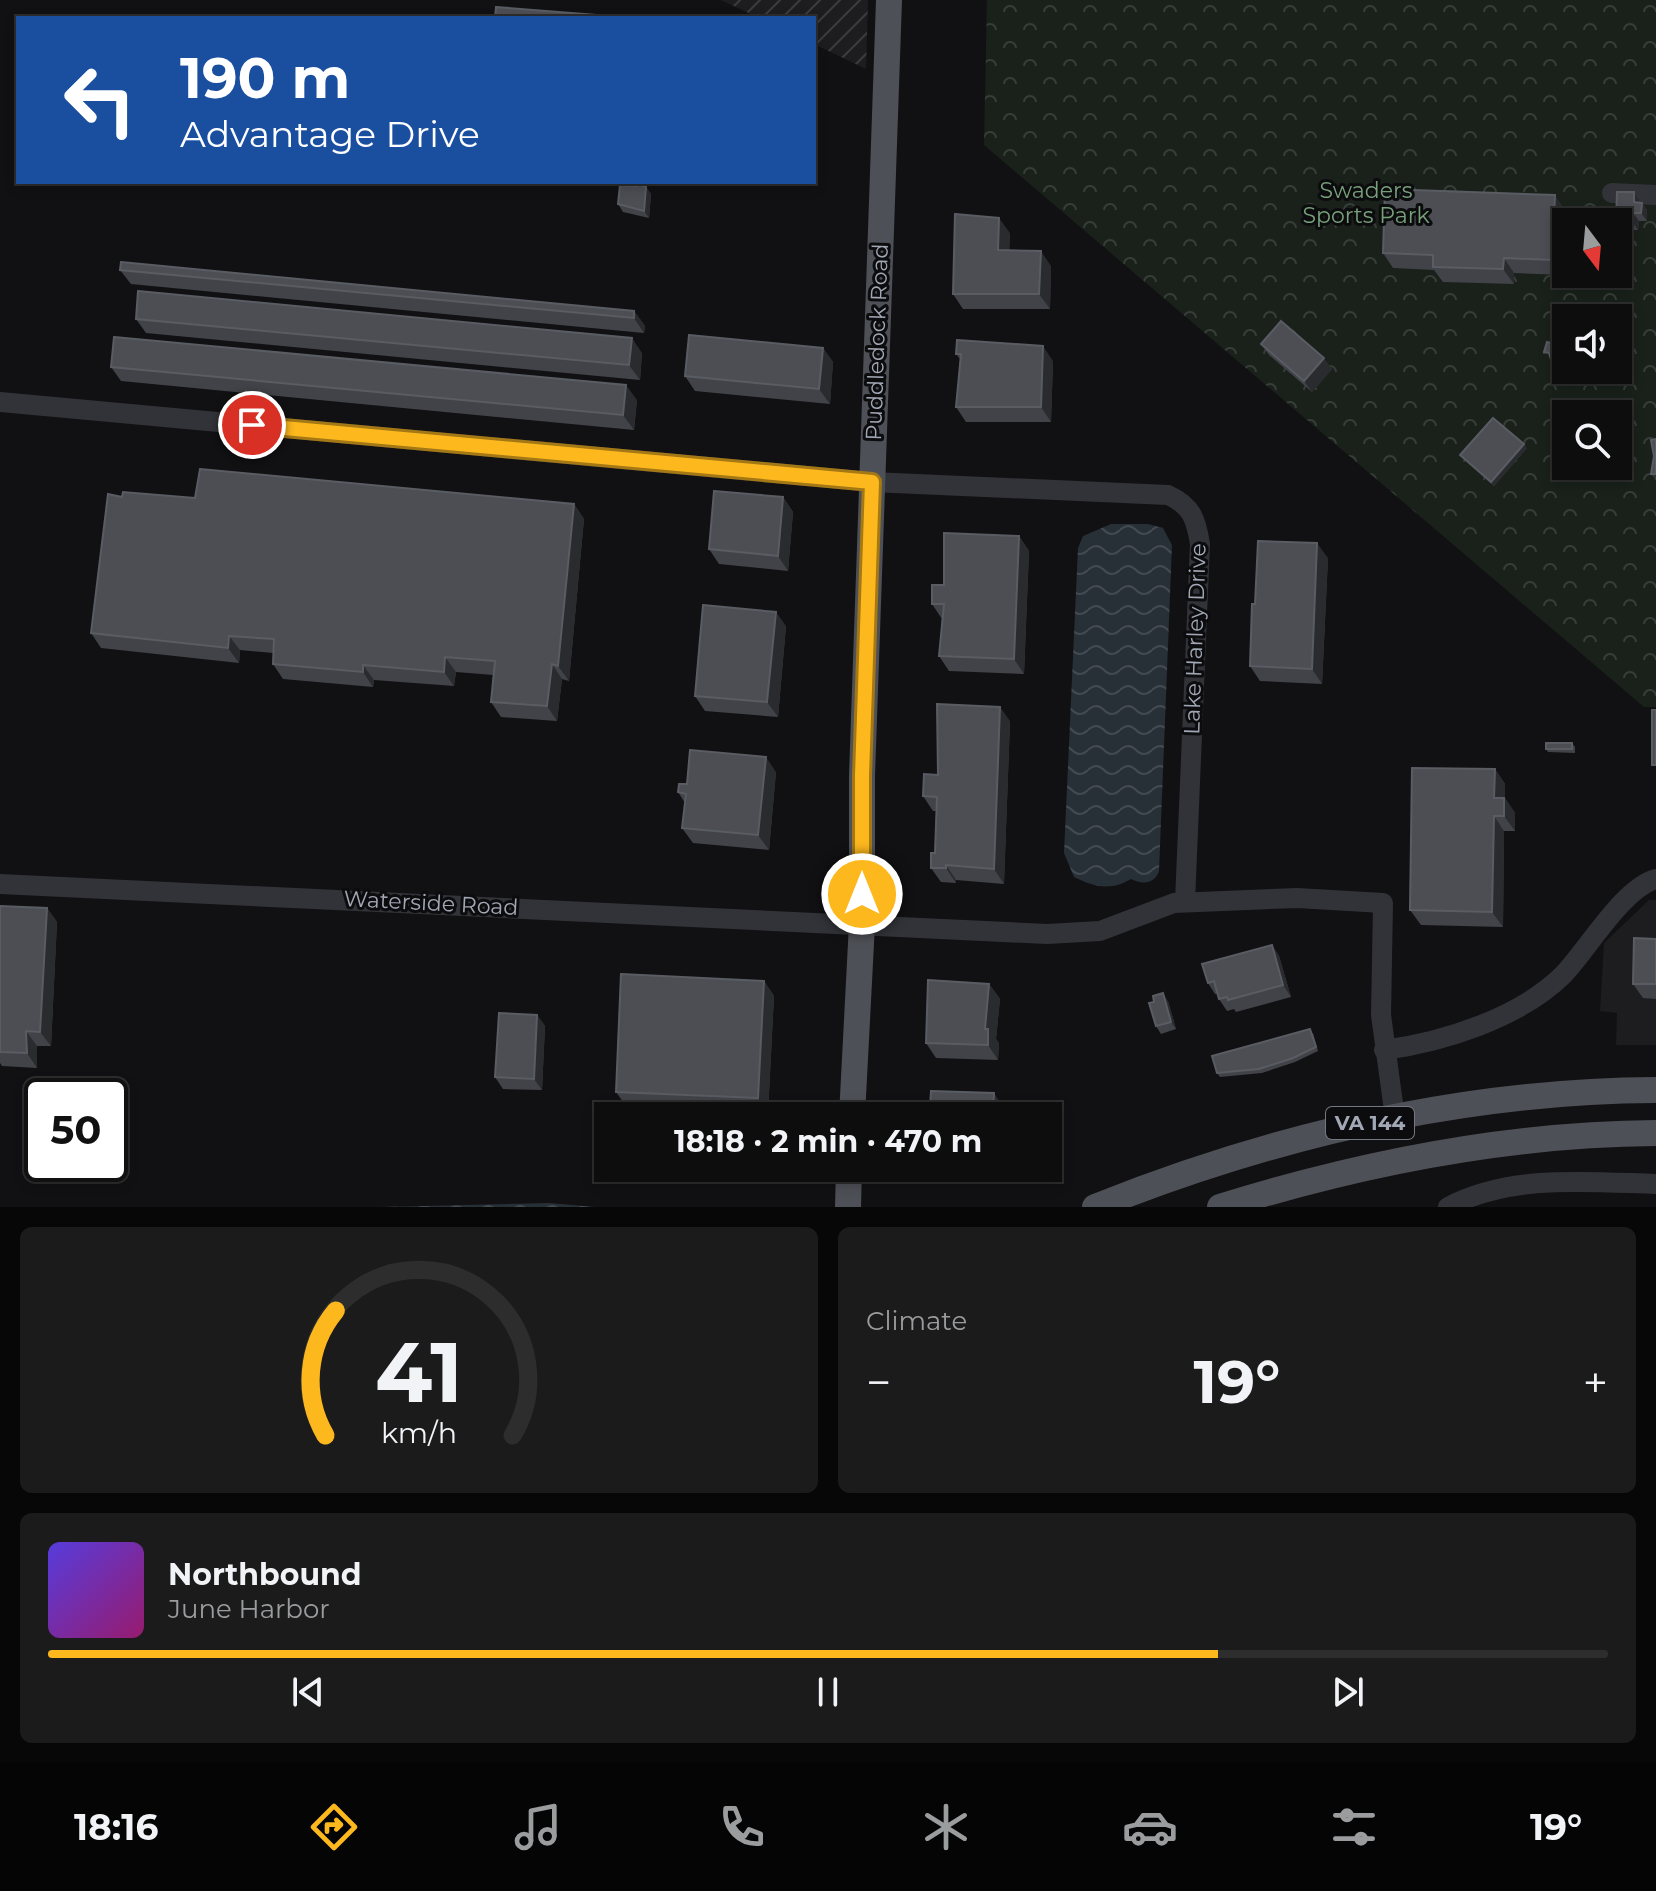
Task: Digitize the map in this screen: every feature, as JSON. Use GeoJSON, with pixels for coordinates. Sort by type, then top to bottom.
{"type":"FeatureCollection","features":[{"type":"Feature","properties":{"kind":"main road","name":"Puddledock Road"},"geometry":{"type":"LineString","coordinates":[[853,1102],[862,924],[862,776],[889,0]]}},
{"type":"Feature","properties":{"kind":"main road","name":"VA 144"},"geometry":{"type":"LineString","coordinates":[[1095,1207],[1216,1163],[1294,1140],[1395,1118],[1504,1100],[1656,1090]]}},
{"type":"Feature","properties":{"kind":"main road","name":"VA 144"},"geometry":{"type":"LineString","coordinates":[[1220,1207],[1293,1184],[1436,1153],[1572,1136],[1656,1133]]}},
{"type":"Feature","properties":{"kind":"main road"},"geometry":{"type":"LineString","coordinates":[[848,1207],[849,1182]]}},
{"type":"Feature","properties":{"kind":"street"},"geometry":{"type":"LineString","coordinates":[[1612,193],[1654,201]]}},
{"type":"Feature","properties":{"kind":"street"},"geometry":{"type":"LineString","coordinates":[[0,402],[872,482]]}},
{"type":"Feature","properties":{"kind":"street","name":"Lake Harley Drive"},"geometry":{"type":"LineString","coordinates":[[872,482],[1168,495],[1184,502],[1196,518],[1200,544],[1185,902]]}},
{"type":"Feature","properties":{"kind":"street"},"geometry":{"type":"LineString","coordinates":[[1395,1118],[1384,1050],[1431,1044],[1475,1029],[1518,1005],[1560,978],[1633,892],[1656,879]]}},
{"type":"Feature","properties":{"kind":"street","name":"Waterside Road"},"geometry":{"type":"LineString","coordinates":[[0,884],[1047,934],[1100,931],[1174,903],[1297,898],[1383,903],[1384,1050]]}},
{"type":"Feature","properties":{"kind":"street"},"geometry":{"type":"LineString","coordinates":[[1448,1207],[1501,1188],[1543,1183],[1656,1184]]}},
{"type":"Feature","properties":{"kind":"shaded area"},"geometry":{"type":"Polygon","coordinates":[[[721,0],[868,0],[866,69],[816,45],[816,16],[755,16],[721,0]]]}},
{"type":"Feature","properties":{"kind":"shaded area"},"geometry":{"type":"Polygon","coordinates":[[[1649,900],[1656,900],[1656,1045],[1616,1045],[1617,1013],[1600,1011],[1604,943],[1649,900]]]}},
{"type":"Feature","properties":{"kind":"green space","name":"Swaders Sports Park"},"geometry":{"type":"Polygon","coordinates":[[[987,0],[1656,0],[1656,707],[1644,707],[984,145],[987,0]]]}},
{"type":"Feature","properties":{"kind":"water"},"geometry":{"type":"Polygon","coordinates":[[[1111,524],[1148,524],[1163,528],[1172,545],[1159,871],[1154,879],[1147,882],[1131,879],[1102,886],[1074,877],[1064,853],[1078,548],[1083,536],[1111,524]]]}},
{"type":"Feature","properties":{"kind":"water"},"geometry":{"type":"Polygon","coordinates":[[[549,1203],[595,1207],[380,1207],[549,1203]]]}},
{"type":"Feature","properties":{"kind":"building"},"geometry":{"type":"Polygon","coordinates":[[[496,7],[596,15],[596,16],[495,16],[496,7]]]}},
{"type":"Feature","properties":{"kind":"building"},"geometry":{"type":"Polygon","coordinates":[[[620,185],[646,187],[644,211],[618,204],[620,185]]]}},
{"type":"Feature","properties":{"kind":"building"},"geometry":{"type":"Polygon","coordinates":[[[1385,189],[1555,195],[1552,260],[1504,258],[1503,269],[1433,267],[1433,255],[1383,253],[1385,189]]]}},
{"type":"Feature","properties":{"kind":"building"},"geometry":{"type":"Polygon","coordinates":[[[1617,192],[1634,192],[1634,202],[1642,203],[1641,213],[1633,213],[1633,223],[1632,208],[1616,208],[1617,192]]]}},
{"type":"Feature","properties":{"kind":"building"},"geometry":{"type":"Polygon","coordinates":[[[955,214],[999,218],[998,250],[1041,251],[1039,294],[953,294],[955,214]]]}},
{"type":"Feature","properties":{"kind":"building"},"geometry":{"type":"Polygon","coordinates":[[[121,262],[634,311],[634,318],[120,270],[121,262]]]}},
{"type":"Feature","properties":{"kind":"building"},"geometry":{"type":"Polygon","coordinates":[[[138,291],[632,338],[629,365],[136,319],[138,291]]]}},
{"type":"Feature","properties":{"kind":"building"},"geometry":{"type":"Polygon","coordinates":[[[1281,321],[1324,358],[1304,381],[1261,344],[1281,321]]]}},
{"type":"Feature","properties":{"kind":"building"},"geometry":{"type":"Polygon","coordinates":[[[689,335],[823,348],[819,389],[685,376],[689,335]]]}},
{"type":"Feature","properties":{"kind":"building"},"geometry":{"type":"Polygon","coordinates":[[[114,337],[626,385],[623,415],[111,367],[114,337]]]}},
{"type":"Feature","properties":{"kind":"building"},"geometry":{"type":"Polygon","coordinates":[[[957,340],[1043,346],[1041,407],[956,407],[961,354],[956,354],[957,340]]]}},
{"type":"Feature","properties":{"kind":"building"},"geometry":{"type":"Polygon","coordinates":[[[1547,342],[1551,343],[1552,363],[1549,353],[1544,352],[1547,342]]]}},
{"type":"Feature","properties":{"kind":"building"},"geometry":{"type":"Polygon","coordinates":[[[1493,418],[1524,444],[1491,482],[1460,455],[1493,418]]]}},
{"type":"Feature","properties":{"kind":"building"},"geometry":{"type":"Polygon","coordinates":[[[1656,439],[1656,474],[1651,474],[1654,456],[1651,440],[1656,439]]]}},
{"type":"Feature","properties":{"kind":"building"},"geometry":{"type":"Polygon","coordinates":[[[200,469],[574,504],[558,666],[552,664],[547,706],[491,702],[495,661],[445,657],[444,672],[363,665],[363,672],[273,664],[274,639],[229,636],[228,648],[91,633],[108,494],[122,497],[123,492],[195,498],[200,469]]]}},
{"type":"Feature","properties":{"kind":"building"},"geometry":{"type":"Polygon","coordinates":[[[714,491],[783,497],[778,556],[709,549],[714,491]]]}},
{"type":"Feature","properties":{"kind":"building"},"geometry":{"type":"Polygon","coordinates":[[[944,533],[1019,536],[1014,659],[939,656],[944,604],[932,604],[932,585],[944,585],[944,533]]]}},
{"type":"Feature","properties":{"kind":"building"},"geometry":{"type":"Polygon","coordinates":[[[1258,541],[1317,543],[1312,669],[1250,666],[1258,541]]]}},
{"type":"Feature","properties":{"kind":"building"},"geometry":{"type":"Polygon","coordinates":[[[703,605],[776,612],[767,702],[695,696],[703,605]]]}},
{"type":"Feature","properties":{"kind":"building"},"geometry":{"type":"Polygon","coordinates":[[[937,704],[1000,707],[994,869],[946,865],[946,868],[931,868],[931,853],[935,853],[937,797],[923,796],[924,774],[938,775],[937,704]]]}},
{"type":"Feature","properties":{"kind":"building"},"geometry":{"type":"Polygon","coordinates":[[[1652,710],[1656,710],[1656,765],[1652,765],[1652,710]]]}},
{"type":"Feature","properties":{"kind":"building"},"geometry":{"type":"Polygon","coordinates":[[[1546,743],[1572,743],[1572,749],[1546,749],[1546,743]]]}},
{"type":"Feature","properties":{"kind":"building"},"geometry":{"type":"Polygon","coordinates":[[[690,750],[766,757],[758,835],[682,828],[686,794],[678,792],[679,784],[687,784],[690,750]]]}},
{"type":"Feature","properties":{"kind":"building"},"geometry":{"type":"Polygon","coordinates":[[[1412,768],[1495,769],[1494,798],[1504,798],[1504,816],[1494,816],[1492,912],[1410,910],[1412,768]]]}},
{"type":"Feature","properties":{"kind":"building"},"geometry":{"type":"Polygon","coordinates":[[[0,906],[47,908],[40,1032],[26,1031],[27,1053],[0,1052],[0,906]]]}},
{"type":"Feature","properties":{"kind":"building"},"geometry":{"type":"Polygon","coordinates":[[[1634,938],[1656,939],[1656,984],[1633,984],[1634,938]]]}},
{"type":"Feature","properties":{"kind":"building"},"geometry":{"type":"Polygon","coordinates":[[[1272,945],[1283,985],[1228,1000],[1227,997],[1219,999],[1214,981],[1208,983],[1202,964],[1272,945]]]}},
{"type":"Feature","properties":{"kind":"building"},"geometry":{"type":"Polygon","coordinates":[[[621,974],[764,981],[758,1098],[616,1092],[621,974]]]}},
{"type":"Feature","properties":{"kind":"building"},"geometry":{"type":"Polygon","coordinates":[[[928,980],[989,984],[985,1029],[988,1029],[988,1045],[926,1043],[928,980]]]}},
{"type":"Feature","properties":{"kind":"building"},"geometry":{"type":"Polygon","coordinates":[[[1163,993],[1171,1022],[1156,1026],[1149,1003],[1154,1002],[1153,996],[1163,993]]]}},
{"type":"Feature","properties":{"kind":"building"},"geometry":{"type":"Polygon","coordinates":[[[499,1013],[537,1015],[534,1079],[495,1077],[499,1013]]]}},
{"type":"Feature","properties":{"kind":"building"},"geometry":{"type":"Polygon","coordinates":[[[1310,1029],[1316,1047],[1293,1058],[1259,1069],[1217,1073],[1212,1056],[1310,1029]]]}},
{"type":"Feature","properties":{"kind":"building"},"geometry":{"type":"Polygon","coordinates":[[[931,1091],[994,1093],[994,1102],[930,1102],[931,1091]]]}},
{"type":"Feature","properties":{"kind":"route"},"geometry":{"type":"LineString","coordinates":[[252,425],[872,482],[862,776],[862,894]]}}]}
